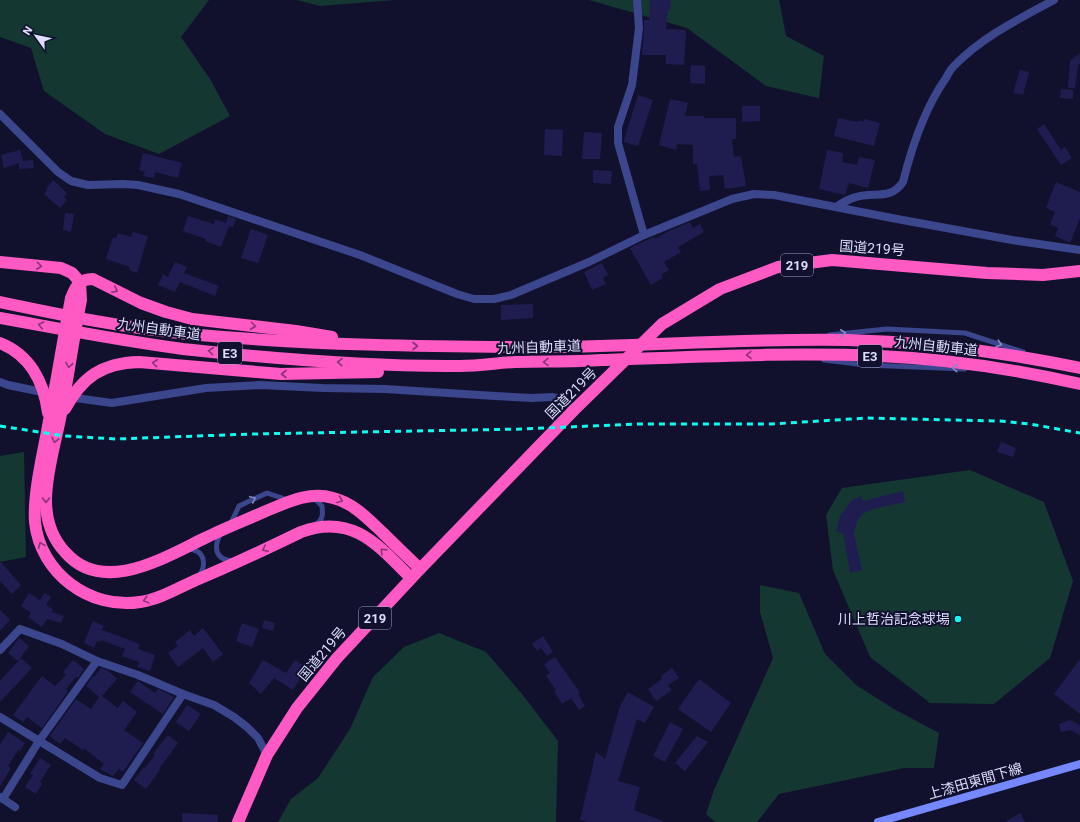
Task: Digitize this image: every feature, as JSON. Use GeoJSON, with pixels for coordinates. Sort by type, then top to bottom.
{"type":"FeatureCollection","features":[{"type":"Feature","properties":{"kind":"highway","name":"国道219号"},"geometry":{"type":"LineString","coordinates":[[238,822],[267,755],[297,708],[337,658],[411,578],[566,420],[574,410],[662,324],[720,289],[778,267],[832,260],[987,273],[1043,275],[1080,270]]}},
{"type":"Feature","properties":{"kind":"highway"},"geometry":{"type":"LineString","coordinates":[[0,262],[61,268],[72,273],[80,282]]}},
{"type":"Feature","properties":{"kind":"highway"},"geometry":{"type":"LineString","coordinates":[[55,419],[67,385],[67,346],[76,299],[80,282],[85,279],[93,279],[141,303],[192,319],[296,331],[376,346]]}},
{"type":"Feature","properties":{"kind":"highway","name":"九州自動車道"},"geometry":{"type":"LineString","coordinates":[[0,302],[94,321],[186,334],[302,342],[376,346],[550,347],[776,340],[848,340],[929,345],[1000,353],[1080,368]]}},
{"type":"Feature","properties":{"kind":"highway","name":"九州自動車道"},"geometry":{"type":"LineString","coordinates":[[0,318],[90,335],[189,349],[371,365],[463,366],[514,362],[775,354],[847,355],[926,360],[1003,369],[1080,384]]}},
{"type":"Feature","properties":{"kind":"highway"},"geometry":{"type":"LineString","coordinates":[[0,342],[16,351],[27,360],[35,370],[55,419]]}},
{"type":"Feature","properties":{"kind":"highway"},"geometry":{"type":"LineString","coordinates":[[411,578],[380,548],[360,533],[337,526],[325,526],[313,528],[160,596],[142,602],[123,604],[107,602],[94,597],[68,582],[55,571],[48,561],[38,538],[34,508],[55,419],[67,385],[110,366],[123,362],[139,362],[281,374],[372,372],[463,366]]}},
{"type":"Feature","properties":{"kind":"highway"},"geometry":{"type":"LineString","coordinates":[[46,460],[46,500],[50,531],[57,544],[68,556],[81,565],[95,570],[120,572],[134,570],[225,528],[290,501],[309,496],[332,497],[342,500],[360,512],[420,569]]}},
{"type":"Feature","properties":{"kind":"main road","name":"上漆田東間下線"},"geometry":{"type":"LineString","coordinates":[[878,822],[1080,764]]}},
{"type":"Feature","properties":{"kind":"street"},"geometry":{"type":"LineString","coordinates":[[637,0],[639,28],[632,85],[618,127],[618,143],[644,235]]}},
{"type":"Feature","properties":{"kind":"street"},"geometry":{"type":"LineString","coordinates":[[836,207],[857,196],[886,194],[898,188],[903,182],[920,125],[937,90],[954,66],[990,36],[1054,0]]}},
{"type":"Feature","properties":{"kind":"street"},"geometry":{"type":"LineString","coordinates":[[0,114],[58,172],[71,182],[88,185],[123,184],[179,194],[353,253],[457,294],[474,299],[494,299],[511,295],[590,262],[644,235],[732,199],[754,194],[774,195],[996,237],[1080,250]]}},
{"type":"Feature","properties":{"kind":"street"},"geometry":{"type":"LineString","coordinates":[[0,382],[76,399],[112,403],[206,388],[260,385],[385,389],[532,398],[553,397],[565,401],[574,410]]}},
{"type":"Feature","properties":{"kind":"street"},"geometry":{"type":"LineString","coordinates":[[0,650],[20,628],[62,644],[97,661],[138,675],[214,705],[234,716],[258,738],[267,755]]}},
{"type":"Feature","properties":{"kind":"street"},"geometry":{"type":"LineString","coordinates":[[15,807],[2,798],[39,741],[97,661]]}},
{"type":"Feature","properties":{"kind":"street"},"geometry":{"type":"LineString","coordinates":[[0,717],[100,778],[122,785],[183,694]]}},
{"type":"Feature","properties":{"kind":"lane"},"geometry":{"type":"LineString","coordinates":[[238,562],[230,561],[218,554],[216,542],[239,506],[267,493],[290,501]]}},
{"type":"Feature","properties":{"kind":"lane"},"geometry":{"type":"LineString","coordinates":[[309,496],[318,501],[322,506],[323,514],[321,521],[313,528]]}},
{"type":"Feature","properties":{"kind":"lane"},"geometry":{"type":"LineString","coordinates":[[181,549],[194,550],[202,555],[204,567],[196,580]]}},
{"type":"Feature","properties":{"kind":"green space"},"geometry":{"type":"Polygon","coordinates":[[[0,0],[209,0],[181,37],[210,79],[230,116],[159,154],[105,134],[44,91],[31,48],[0,37],[0,0]]]}},
{"type":"Feature","properties":{"kind":"green space"},"geometry":{"type":"Polygon","coordinates":[[[297,0],[394,0],[320,6],[297,0]]]}},
{"type":"Feature","properties":{"kind":"green space"},"geometry":{"type":"Polygon","coordinates":[[[589,0],[779,0],[786,36],[824,56],[819,98],[766,86],[687,28],[589,0]]]}},
{"type":"Feature","properties":{"kind":"green space"},"geometry":{"type":"Polygon","coordinates":[[[24,452],[26,557],[0,562],[0,456],[24,452]]]}},
{"type":"Feature","properties":{"kind":"green space","name":"川上哲治記念球場"},"geometry":{"type":"Polygon","coordinates":[[[970,470],[1044,502],[1073,581],[1050,658],[994,704],[930,703],[870,657],[833,570],[826,515],[842,488],[970,470]]]}},
{"type":"Feature","properties":{"kind":"green space"},"geometry":{"type":"Polygon","coordinates":[[[760,585],[799,593],[825,654],[856,685],[894,709],[939,733],[934,768],[904,768],[779,794],[757,822],[715,822],[706,814],[714,790],[773,658],[760,612],[760,585]]]}},
{"type":"Feature","properties":{"kind":"green space"},"geometry":{"type":"Polygon","coordinates":[[[439,633],[486,652],[522,694],[558,741],[556,822],[278,822],[291,799],[318,778],[350,729],[373,677],[404,647],[439,633]]]}},
{"type":"Feature","properties":{"kind":"building"},"geometry":{"type":"Polygon","coordinates":[[[650,0],[671,0],[670,10],[668,10],[666,29],[686,30],[684,65],[666,64],[666,55],[642,55],[644,20],[649,20],[650,0]]]}},
{"type":"Feature","properties":{"kind":"building"},"geometry":{"type":"Polygon","coordinates":[[[1080,53],[1080,63],[1078,65],[1075,88],[1068,88],[1070,61],[1080,53]]]}},
{"type":"Feature","properties":{"kind":"building"},"geometry":{"type":"Polygon","coordinates":[[[691,65],[705,66],[705,84],[690,83],[691,65]]]}},
{"type":"Feature","properties":{"kind":"building"},"geometry":{"type":"Polygon","coordinates":[[[1020,70],[1029,72],[1023,95],[1013,93],[1020,70]]]}},
{"type":"Feature","properties":{"kind":"building"},"geometry":{"type":"Polygon","coordinates":[[[1061,89],[1073,90],[1073,99],[1060,98],[1061,89]]]}},
{"type":"Feature","properties":{"kind":"building"},"geometry":{"type":"Polygon","coordinates":[[[638,95],[653,100],[638,146],[624,142],[624,140],[638,95]]]}},
{"type":"Feature","properties":{"kind":"building"},"geometry":{"type":"Polygon","coordinates":[[[670,99],[688,103],[685,116],[704,116],[704,118],[736,118],[736,139],[732,139],[734,157],[741,156],[746,186],[725,189],[723,175],[709,176],[710,190],[700,191],[697,164],[693,164],[693,145],[677,144],[676,150],[659,145],[670,99]]]}},
{"type":"Feature","properties":{"kind":"building"},"geometry":{"type":"Polygon","coordinates":[[[742,106],[760,106],[760,121],[742,122],[742,106]]]}},
{"type":"Feature","properties":{"kind":"building"},"geometry":{"type":"Polygon","coordinates":[[[838,118],[858,122],[859,120],[863,122],[864,119],[880,123],[874,146],[834,136],[838,118]]]}},
{"type":"Feature","properties":{"kind":"building"},"geometry":{"type":"Polygon","coordinates":[[[1044,124],[1061,150],[1065,147],[1072,158],[1061,165],[1037,129],[1044,124]]]}},
{"type":"Feature","properties":{"kind":"building"},"geometry":{"type":"Polygon","coordinates":[[[545,129],[563,130],[562,156],[544,155],[545,129]]]}},
{"type":"Feature","properties":{"kind":"building"},"geometry":{"type":"Polygon","coordinates":[[[584,132],[602,133],[600,159],[582,159],[584,132]]]}},
{"type":"Feature","properties":{"kind":"building"},"geometry":{"type":"Polygon","coordinates":[[[20,150],[23,161],[33,160],[34,168],[19,169],[19,163],[4,168],[1,155],[20,150]]]}},
{"type":"Feature","properties":{"kind":"building"},"geometry":{"type":"Polygon","coordinates":[[[827,150],[843,153],[842,162],[857,165],[859,157],[875,160],[868,188],[849,183],[845,195],[819,189],[827,150]]]}},
{"type":"Feature","properties":{"kind":"building"},"geometry":{"type":"Polygon","coordinates":[[[143,153],[182,163],[178,178],[155,172],[154,178],[143,176],[145,172],[139,170],[143,153]]]}},
{"type":"Feature","properties":{"kind":"building"},"geometry":{"type":"Polygon","coordinates":[[[593,170],[612,171],[611,184],[593,183],[593,170]]]}},
{"type":"Feature","properties":{"kind":"building"},"geometry":{"type":"Polygon","coordinates":[[[53,180],[67,193],[64,197],[67,200],[60,208],[44,194],[53,180]]]}},
{"type":"Feature","properties":{"kind":"building"},"geometry":{"type":"Polygon","coordinates":[[[1056,182],[1080,192],[1080,218],[1070,243],[1055,236],[1058,228],[1050,224],[1055,212],[1046,208],[1056,182]]]}},
{"type":"Feature","properties":{"kind":"building"},"geometry":{"type":"Polygon","coordinates":[[[65,213],[74,214],[71,232],[63,230],[65,213]]]}},
{"type":"Feature","properties":{"kind":"building"},"geometry":{"type":"Polygon","coordinates":[[[188,216],[214,224],[215,219],[226,223],[228,216],[236,219],[233,227],[229,226],[221,247],[205,241],[206,239],[183,231],[188,216]]]}},
{"type":"Feature","properties":{"kind":"building"},"geometry":{"type":"Polygon","coordinates":[[[690,222],[693,228],[700,224],[704,232],[678,247],[681,252],[664,262],[669,270],[661,275],[663,278],[651,285],[630,248],[654,237],[655,239],[690,222]]]}},
{"type":"Feature","properties":{"kind":"building"},"geometry":{"type":"Polygon","coordinates":[[[251,229],[268,235],[258,263],[241,258],[251,229]]]}},
{"type":"Feature","properties":{"kind":"building"},"geometry":{"type":"Polygon","coordinates":[[[133,232],[148,236],[137,273],[129,270],[130,267],[106,259],[113,237],[116,238],[118,233],[131,237],[133,232]]]}},
{"type":"Feature","properties":{"kind":"building"},"geometry":{"type":"Polygon","coordinates":[[[175,262],[187,267],[184,273],[219,286],[215,296],[180,282],[175,292],[158,285],[163,274],[168,277],[175,262]]]}},
{"type":"Feature","properties":{"kind":"building"},"geometry":{"type":"Polygon","coordinates":[[[602,263],[608,275],[603,278],[606,284],[592,290],[584,272],[602,263]]]}},
{"type":"Feature","properties":{"kind":"building"},"geometry":{"type":"Polygon","coordinates":[[[533,304],[533,318],[501,320],[501,305],[533,304]]]}},
{"type":"Feature","properties":{"kind":"building"},"geometry":{"type":"Polygon","coordinates":[[[1001,442],[1016,448],[1013,457],[997,452],[1001,442]]]}},
{"type":"Feature","properties":{"kind":"building"},"geometry":{"type":"Polygon","coordinates":[[[903,491],[905,502],[873,509],[862,514],[857,522],[854,534],[862,570],[850,573],[843,533],[836,532],[840,516],[851,501],[861,496],[863,501],[903,491]]]}},
{"type":"Feature","properties":{"kind":"building"},"geometry":{"type":"Polygon","coordinates":[[[0,561],[21,585],[12,594],[0,581],[0,561]]]}},
{"type":"Feature","properties":{"kind":"building"},"geometry":{"type":"Polygon","coordinates":[[[29,593],[40,600],[45,593],[51,597],[46,605],[53,609],[52,612],[64,616],[61,623],[47,619],[42,627],[28,617],[31,613],[21,606],[29,593]]]}},
{"type":"Feature","properties":{"kind":"building"},"geometry":{"type":"Polygon","coordinates":[[[0,610],[10,620],[0,631],[0,610]]]}},
{"type":"Feature","properties":{"kind":"building"},"geometry":{"type":"Polygon","coordinates":[[[264,620],[275,623],[273,631],[262,628],[264,620]]]}},
{"type":"Feature","properties":{"kind":"building"},"geometry":{"type":"Polygon","coordinates":[[[93,621],[104,626],[102,630],[140,644],[138,649],[155,655],[150,671],[137,667],[139,662],[122,656],[125,649],[101,640],[100,642],[97,641],[94,648],[84,643],[93,621]]]}},
{"type":"Feature","properties":{"kind":"building"},"geometry":{"type":"Polygon","coordinates":[[[242,623],[259,629],[252,647],[236,641],[242,623]]]}},
{"type":"Feature","properties":{"kind":"building"},"geometry":{"type":"Polygon","coordinates":[[[203,628],[223,654],[213,662],[203,648],[178,667],[168,653],[178,646],[175,642],[190,630],[194,636],[203,628]]]}},
{"type":"Feature","properties":{"kind":"building"},"geometry":{"type":"Polygon","coordinates":[[[543,636],[553,652],[547,656],[541,648],[537,651],[532,644],[543,636]]]}},
{"type":"Feature","properties":{"kind":"building"},"geometry":{"type":"Polygon","coordinates":[[[19,638],[29,646],[18,661],[8,653],[19,638]]]}},
{"type":"Feature","properties":{"kind":"building"},"geometry":{"type":"Polygon","coordinates":[[[555,657],[580,693],[578,694],[585,706],[579,710],[571,698],[562,704],[554,691],[556,690],[546,676],[550,673],[544,664],[555,657]]]}},
{"type":"Feature","properties":{"kind":"building"},"geometry":{"type":"Polygon","coordinates":[[[21,658],[32,668],[0,702],[0,681],[21,658]]]}},
{"type":"Feature","properties":{"kind":"building"},"geometry":{"type":"Polygon","coordinates":[[[1080,659],[1080,714],[1054,694],[1080,659]]]}},
{"type":"Feature","properties":{"kind":"building"},"geometry":{"type":"Polygon","coordinates":[[[73,660],[84,669],[78,678],[76,677],[66,689],[68,691],[42,728],[27,717],[23,722],[13,715],[42,676],[55,686],[66,675],[63,672],[73,660]]]}},
{"type":"Feature","properties":{"kind":"building"},"geometry":{"type":"Polygon","coordinates":[[[263,660],[286,673],[295,660],[307,668],[293,690],[274,678],[261,694],[249,683],[263,660]]]}},
{"type":"Feature","properties":{"kind":"building"},"geometry":{"type":"Polygon","coordinates":[[[101,668],[107,670],[117,679],[102,696],[118,708],[123,701],[137,712],[124,730],[143,743],[123,772],[119,769],[113,776],[100,769],[104,764],[84,748],[83,750],[65,738],[60,744],[50,736],[76,699],[91,709],[99,697],[86,686],[101,668]]]}},
{"type":"Feature","properties":{"kind":"building"},"geometry":{"type":"Polygon","coordinates":[[[672,668],[679,678],[668,685],[672,690],[656,701],[648,689],[662,679],[661,676],[672,668]]]}},
{"type":"Feature","properties":{"kind":"building"},"geometry":{"type":"Polygon","coordinates":[[[699,679],[731,703],[711,732],[678,709],[699,679]]]}},
{"type":"Feature","properties":{"kind":"building"},"geometry":{"type":"Polygon","coordinates":[[[138,681],[155,693],[158,689],[174,697],[163,714],[130,692],[138,681]]]}},
{"type":"Feature","properties":{"kind":"building"},"geometry":{"type":"Polygon","coordinates":[[[628,692],[654,707],[645,723],[637,719],[618,781],[640,787],[634,810],[663,822],[587,822],[580,820],[596,752],[605,759],[620,706],[628,692]]]}},
{"type":"Feature","properties":{"kind":"building"},"geometry":{"type":"Polygon","coordinates":[[[187,705],[201,714],[189,731],[176,722],[187,705]]]}},
{"type":"Feature","properties":{"kind":"building"},"geometry":{"type":"Polygon","coordinates":[[[1070,720],[1080,725],[1080,735],[1070,730],[1061,732],[1059,724],[1070,720]]]}},
{"type":"Feature","properties":{"kind":"building"},"geometry":{"type":"Polygon","coordinates":[[[670,722],[683,729],[665,762],[653,756],[670,722]]]}},
{"type":"Feature","properties":{"kind":"building"},"geometry":{"type":"Polygon","coordinates":[[[8,732],[25,743],[20,751],[18,750],[8,766],[11,768],[0,786],[0,745],[8,732]]]}},
{"type":"Feature","properties":{"kind":"building"},"geometry":{"type":"Polygon","coordinates":[[[168,735],[178,743],[146,789],[134,780],[155,755],[153,754],[168,735]]]}},
{"type":"Feature","properties":{"kind":"building"},"geometry":{"type":"Polygon","coordinates":[[[697,736],[708,742],[685,771],[675,763],[697,736]]]}},
{"type":"Feature","properties":{"kind":"building"},"geometry":{"type":"Polygon","coordinates":[[[40,758],[51,765],[40,782],[42,784],[36,794],[25,787],[33,775],[30,774],[40,758]]]}},
{"type":"Feature","properties":{"kind":"building"},"geometry":{"type":"Polygon","coordinates":[[[182,813],[218,815],[218,822],[182,822],[182,813]]]}},
{"type":"Feature","properties":{"kind":"building"},"geometry":{"type":"Polygon","coordinates":[[[1020,813],[1025,822],[1005,822],[1020,813]]]}},
{"type":"Feature","properties":{"kind":"railway"},"geometry":{"type":"LineString","coordinates":[[0,426],[65,436],[116,439],[252,434],[524,429],[635,424],[772,424],[867,418],[1000,421],[1030,424],[1080,433]]}},
{"type":"Feature","properties":{"kind":"place","name":"川上哲治記念球場"},"geometry":{"type":"Point","coordinates":[958,619]}}]}
